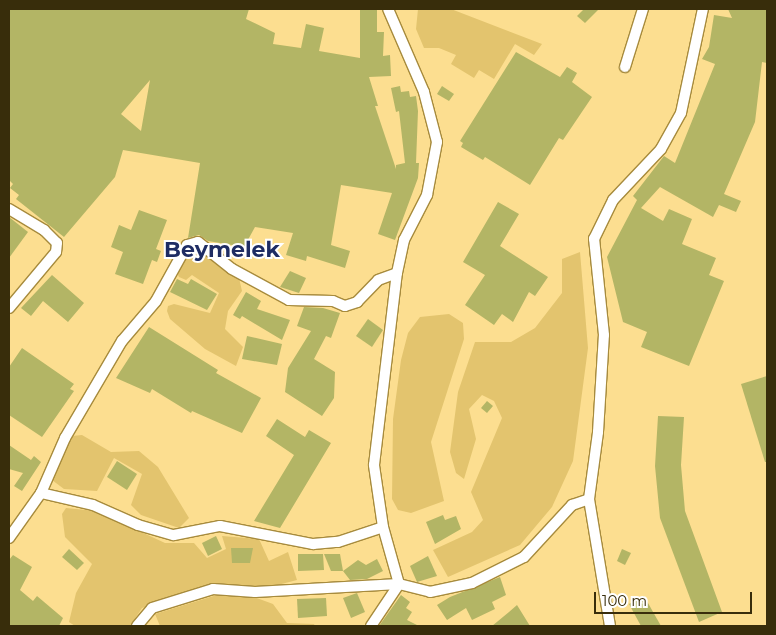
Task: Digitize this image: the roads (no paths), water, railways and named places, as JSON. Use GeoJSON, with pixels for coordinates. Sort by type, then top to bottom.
{"type":"FeatureCollection","features":[{"type":"Feature","properties":{"kind":"street"},"geometry":{"type":"LineString","coordinates":[[371,626],[399,584],[383,527],[374,465],[397,273],[404,240],[427,195],[437,142],[424,92],[388,9]]}},
{"type":"Feature","properties":{"kind":"street"},"geometry":{"type":"LineString","coordinates":[[625,67],[643,9]]}},
{"type":"Feature","properties":{"kind":"street"},"geometry":{"type":"LineString","coordinates":[[610,626],[589,499],[598,432],[604,335],[594,239],[612,200],[661,148],[681,113],[704,9]]}},
{"type":"Feature","properties":{"kind":"street"},"geometry":{"type":"LineString","coordinates":[[9,209],[44,230],[57,243],[56,252],[9,308]]}},
{"type":"Feature","properties":{"kind":"street"},"geometry":{"type":"LineString","coordinates":[[9,538],[41,493],[64,438],[122,341],[156,301],[187,245],[198,242],[232,269],[289,300],[333,301],[346,306],[357,302],[378,280],[397,273]]}},
{"type":"Feature","properties":{"kind":"street"},"geometry":{"type":"LineString","coordinates":[[41,493],[93,505],[138,525],[174,535],[220,526],[313,544],[338,542],[383,527]]}},
{"type":"Feature","properties":{"kind":"street"},"geometry":{"type":"LineString","coordinates":[[137,626],[152,608],[213,589],[255,592],[399,584],[430,592],[472,583],[524,557],[572,505],[589,499]]}},
{"type":"Feature","properties":{"kind":"district","name":"Beymelek"},"geometry":{"type":"Point","coordinates":[222,250]}}]}
